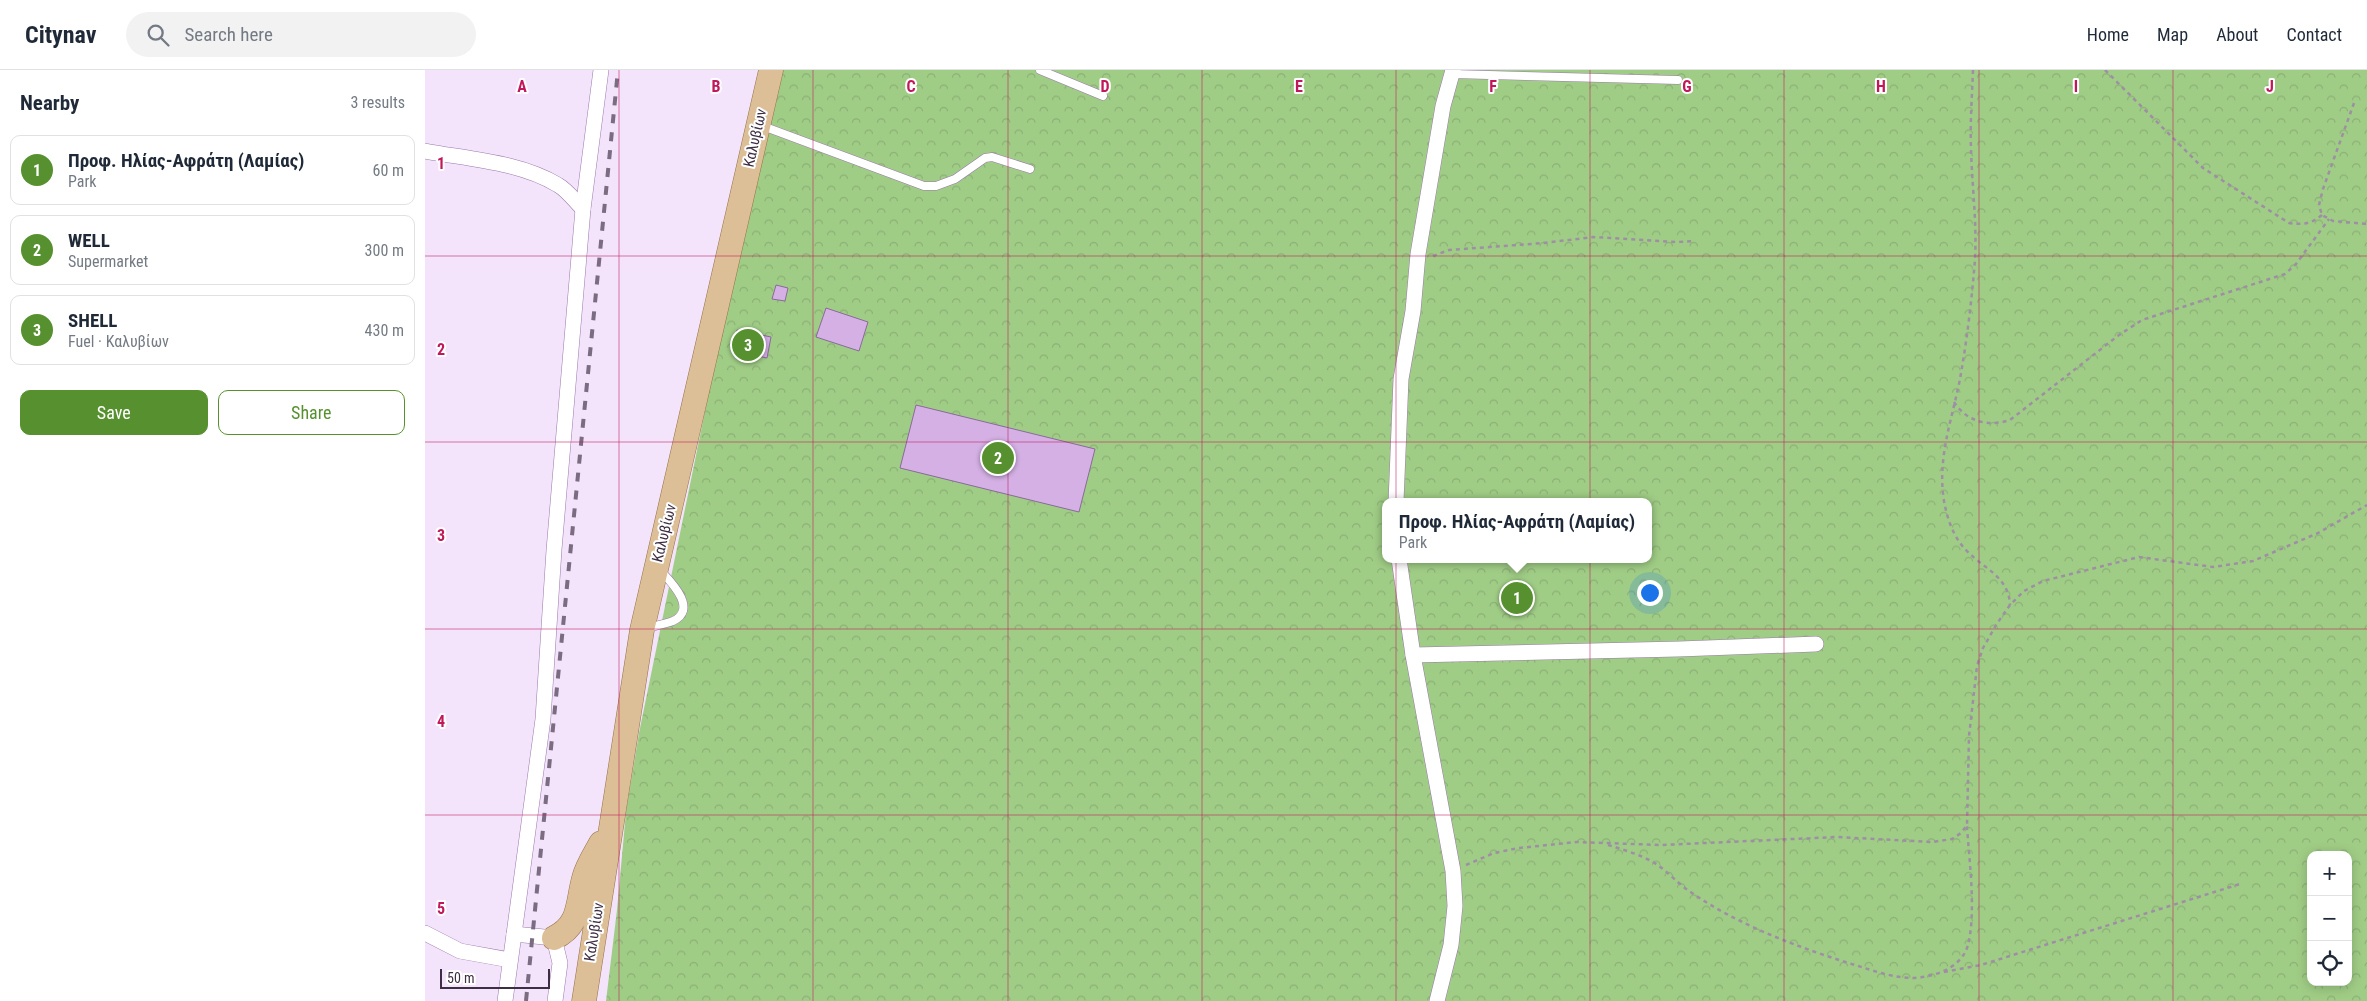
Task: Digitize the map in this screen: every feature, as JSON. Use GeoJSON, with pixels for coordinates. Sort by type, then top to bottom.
{"type":"FeatureCollection","features":[{"type":"Feature","properties":{"kind":"main road","name":"Καλυβίων"},"geometry":{"type":"LineString","coordinates":[[584,1001],[642,630],[771,70]]}},
{"type":"Feature","properties":{"kind":"main road"},"geometry":{"type":"LineString","coordinates":[[554,938],[571,926],[579,904],[584,876],[610,826]]}},
{"type":"Feature","properties":{"kind":"street"},"geometry":{"type":"LineString","coordinates":[[505,1001],[543,719],[554,550],[583,209],[601,70]]}},
{"type":"Feature","properties":{"kind":"street"},"geometry":{"type":"LineString","coordinates":[[1396,498],[1401,379],[1413,311],[1417,268],[1437,139],[1452,72]]}},
{"type":"Feature","properties":{"kind":"street"},"geometry":{"type":"LineString","coordinates":[[425,151],[516,168],[544,177],[560,186],[583,209]]}},
{"type":"Feature","properties":{"kind":"street"},"geometry":{"type":"LineString","coordinates":[[1400,563],[1413,655],[1453,871],[1455,906],[1451,945],[1437,1001]]}},
{"type":"Feature","properties":{"kind":"street"},"geometry":{"type":"LineString","coordinates":[[1413,655],[1816,644]]}},
{"type":"Feature","properties":{"kind":"street"},"geometry":{"type":"LineString","coordinates":[[425,933],[460,952],[510,960]]}},
{"type":"Feature","properties":{"kind":"street"},"geometry":{"type":"LineString","coordinates":[[514,934],[554,938],[560,963],[555,1001]]}},
{"type":"Feature","properties":{"kind":"lane"},"geometry":{"type":"LineString","coordinates":[[1040,70],[1103,96]]}},
{"type":"Feature","properties":{"kind":"lane"},"geometry":{"type":"LineString","coordinates":[[1452,72],[1678,80]]}},
{"type":"Feature","properties":{"kind":"lane"},"geometry":{"type":"LineString","coordinates":[[758,124],[924,186],[936,186],[955,179],[985,158],[992,157],[1030,169]]}},
{"type":"Feature","properties":{"kind":"lane"},"geometry":{"type":"LineString","coordinates":[[642,630],[675,620],[681,613],[684,603],[681,594],[656,565]]}},
{"type":"Feature","properties":{"kind":"path"},"geometry":{"type":"LineString","coordinates":[[1973,70],[1971,150],[1976,225],[1975,259],[1960,379],[1946,433],[1942,466],[1944,500],[1951,529],[1964,549],[2003,582],[2009,593],[2010,605]]}},
{"type":"Feature","properties":{"kind":"path"},"geometry":{"type":"LineString","coordinates":[[2105,70],[2203,168],[2289,223],[2302,224],[2314,222],[2322,215]]}},
{"type":"Feature","properties":{"kind":"path"},"geometry":{"type":"LineString","coordinates":[[2355,103],[2323,189],[2319,205],[2322,215],[2329,219],[2367,224]]}},
{"type":"Feature","properties":{"kind":"path"},"geometry":{"type":"LineString","coordinates":[[1954,402],[1966,415],[1981,422],[1996,424],[2010,420],[2119,334],[2142,320],[2285,274],[2296,264],[2329,219]]}},
{"type":"Feature","properties":{"kind":"path"},"geometry":{"type":"LineString","coordinates":[[1417,268],[1432,257],[1449,250],[1544,243],[1593,237],[1677,242],[1694,241]]}},
{"type":"Feature","properties":{"kind":"path"},"geometry":{"type":"LineString","coordinates":[[1943,972],[1960,961],[1967,948],[1971,926],[1967,825],[1969,736],[1977,666],[1983,648],[2010,605],[2024,591],[2043,581],[2139,557],[2213,566],[2236,565],[2253,561],[2310,536],[2367,505]]}},
{"type":"Feature","properties":{"kind":"path"},"geometry":{"type":"LineString","coordinates":[[1453,871],[1494,853],[1519,848],[1576,842],[1670,845],[1837,837],[1932,842],[1952,839],[1961,833],[1967,825]]}},
{"type":"Feature","properties":{"kind":"path"},"geometry":{"type":"LineString","coordinates":[[1604,844],[1648,859],[1699,898],[1724,912],[1796,945],[1885,974],[1915,978],[1981,965],[2239,884]]}},
{"type":"Feature","properties":{"kind":"green space"},"geometry":{"type":"Polygon","coordinates":[[[781,70],[2367,70],[2367,1001],[606,1001],[626,812],[639,733],[725,314],[781,70]]]}},
{"type":"Feature","properties":{"kind":"building"},"geometry":{"type":"Polygon","coordinates":[[[776,285],[788,288],[785,301],[772,299],[776,285]]]}},
{"type":"Feature","properties":{"kind":"building"},"geometry":{"type":"Polygon","coordinates":[[[826,308],[868,322],[859,351],[816,337],[826,308]]]}},
{"type":"Feature","properties":{"kind":"building"},"geometry":{"type":"Polygon","coordinates":[[[737,330],[771,337],[767,358],[733,351],[737,330]]]}},
{"type":"Feature","properties":{"kind":"building"},"geometry":{"type":"Polygon","coordinates":[[[916,405],[1095,449],[1079,512],[900,468],[916,405]]]}},
{"type":"Feature","properties":{"kind":"railway"},"geometry":{"type":"LineString","coordinates":[[526,1001],[618,70]]}},
{"type":"Feature","properties":{"kind":"place","name":"SHELL"},"geometry":{"type":"Point","coordinates":[748,345]}},
{"type":"Feature","properties":{"kind":"place","name":"WELL"},"geometry":{"type":"Point","coordinates":[998,458]}},
{"type":"Feature","properties":{"kind":"place","name":"Προφ. Ηλίας-Αφράτη (Λαμίας)"},"geometry":{"type":"Point","coordinates":[1517,598]}}]}
